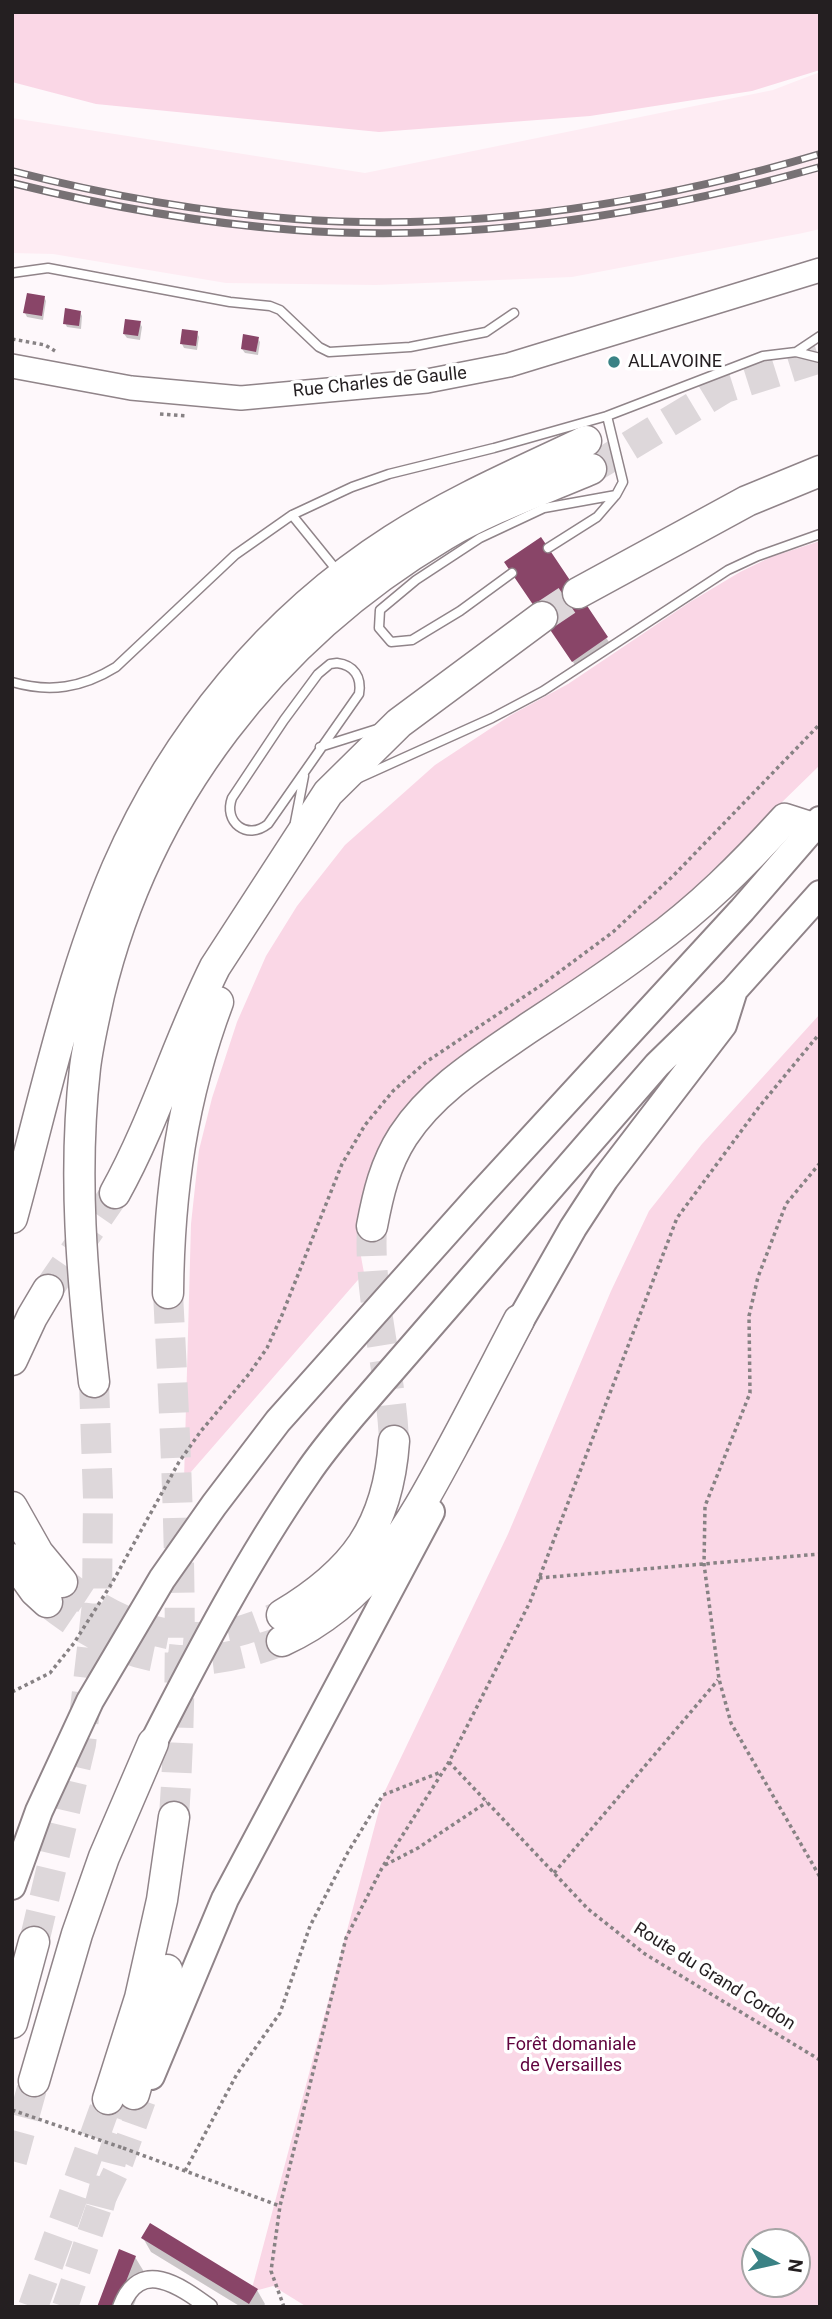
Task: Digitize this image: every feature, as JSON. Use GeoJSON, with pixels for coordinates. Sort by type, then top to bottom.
{"type":"FeatureCollection","features":[{"type":"Feature","properties":{"kind":"highway"},"geometry":{"type":"LineString","coordinates":[[12,1183],[51,1071],[101,908],[138,823],[185,743],[240,673],[303,609],[341,576],[392,540],[433,516],[588,455],[499,508],[445,535],[356,594],[286,657],[225,727],[192,775],[161,830],[118,929],[104,974],[85,1065],[78,1171],[79,1225],[93,1382]]}},
{"type":"Feature","properties":{"kind":"highway"},"geometry":{"type":"LineString","coordinates":[[578,593],[747,501],[820,471]]}},
{"type":"Feature","properties":{"kind":"highway"},"geometry":{"type":"LineString","coordinates":[[115,1193],[134,1158],[215,968],[328,793],[399,723],[542,617]]}},
{"type":"Feature","properties":{"kind":"highway"},"geometry":{"type":"LineString","coordinates":[[372,1226],[381,1182],[390,1160],[416,1120],[446,1088],[690,915],[737,871],[785,819],[816,824]]}},
{"type":"Feature","properties":{"kind":"highway"},"geometry":{"type":"LineString","coordinates":[[12,1886],[38,1811],[90,1702],[162,1580],[214,1505],[278,1422],[816,824]]}},
{"type":"Feature","properties":{"kind":"highway"},"geometry":{"type":"LineString","coordinates":[[168,1293],[173,1178],[183,1118],[211,1020],[228,977],[287,854]]}},
{"type":"Feature","properties":{"kind":"highway"},"geometry":{"type":"LineString","coordinates":[[34,2081],[95,1882],[153,1743],[202,1648],[270,1531],[308,1473],[353,1415],[449,1302],[657,1065],[734,990],[820,894]]}},
{"type":"Feature","properties":{"kind":"highway"},"geometry":{"type":"LineString","coordinates":[[394,1441],[387,1492],[376,1522],[365,1541],[348,1564],[282,1628],[335,1611],[395,1546],[424,1500],[519,1320],[605,1179],[723,1026],[734,990]]}},
{"type":"Feature","properties":{"kind":"highway"},"geometry":{"type":"LineString","coordinates":[[12,1218],[51,1071]]}},
{"type":"Feature","properties":{"kind":"highway"},"geometry":{"type":"LineString","coordinates":[[12,1360],[48,1290]]}},
{"type":"Feature","properties":{"kind":"highway"},"geometry":{"type":"LineString","coordinates":[[128,2097],[225,1899],[440,1495],[519,1320]]}},
{"type":"Feature","properties":{"kind":"highway"},"geometry":{"type":"LineString","coordinates":[[12,1507],[38,1553],[55,1592],[35,1591],[12,1559]]}},
{"type":"Feature","properties":{"kind":"highway"},"geometry":{"type":"LineString","coordinates":[[12,1823],[38,1811]]}},
{"type":"Feature","properties":{"kind":"highway"},"geometry":{"type":"LineString","coordinates":[[128,2097],[140,1998],[182,1814]]}},
{"type":"Feature","properties":{"kind":"highway"},"geometry":{"type":"LineString","coordinates":[[12,2023],[34,1942]]}},
{"type":"Feature","properties":{"kind":"main road","name":"Rue Charles de Gaulle"},"geometry":{"type":"LineString","coordinates":[[12,366],[131,388],[241,398],[427,381],[509,365],[820,270]]}},
{"type":"Feature","properties":{"kind":"street"},"geometry":{"type":"LineString","coordinates":[[121,2307],[130,2290],[152,2278],[167,2281],[184,2299],[209,2307]]}},
{"type":"Feature","properties":{"kind":"lane"},"geometry":{"type":"LineString","coordinates":[[12,273],[48,268],[230,302],[270,306],[280,310],[319,347],[330,352],[410,347],[486,332],[514,313]]}},
{"type":"Feature","properties":{"kind":"lane"},"geometry":{"type":"LineString","coordinates":[[796,352],[820,336]]}},
{"type":"Feature","properties":{"kind":"lane"},"geometry":{"type":"LineString","coordinates":[[12,682],[54,689],[97,679],[116,667],[235,555],[292,516],[352,486],[607,416],[763,356],[796,352],[820,358]]}},
{"type":"Feature","properties":{"kind":"lane"},"geometry":{"type":"LineString","coordinates":[[548,548],[597,516],[616,495],[623,482],[607,416]]}},
{"type":"Feature","properties":{"kind":"lane"},"geometry":{"type":"LineString","coordinates":[[512,573],[460,611],[412,640],[391,642],[379,628],[380,610],[416,580],[480,538],[544,508],[616,495]]}},
{"type":"Feature","properties":{"kind":"lane"},"geometry":{"type":"LineString","coordinates":[[292,516],[341,576]]}},
{"type":"Feature","properties":{"kind":"lane"},"geometry":{"type":"LineString","coordinates":[[328,793],[492,718],[554,685],[729,570],[758,556],[820,534]]}},
{"type":"Feature","properties":{"kind":"lane"},"geometry":{"type":"LineString","coordinates":[[344,663],[356,672],[359,694],[320,747],[268,824],[262,829],[248,831],[235,825],[229,812],[232,798],[284,720],[323,668],[330,664],[344,663]]}},
{"type":"Feature","properties":{"kind":"lane"},"geometry":{"type":"LineString","coordinates":[[320,747],[399,723]]}},
{"type":"Feature","properties":{"kind":"lane"},"geometry":{"type":"LineString","coordinates":[[287,854],[304,770]]}},
{"type":"Feature","properties":{"kind":"path"},"geometry":{"type":"LineString","coordinates":[[12,339],[34,344]]}},
{"type":"Feature","properties":{"kind":"path"},"geometry":{"type":"LineString","coordinates":[[284,2307],[271,2271],[280,2206],[346,1938],[383,1866],[449,1762],[492,1681],[539,1578],[677,1218],[759,1107],[820,1033]]}},
{"type":"Feature","properties":{"kind":"path"},"geometry":{"type":"LineString","coordinates":[[820,1163],[786,1204],[758,1277],[749,1315],[750,1392],[705,1506],[704,1564],[719,1679],[731,1723],[820,1877]]}},
{"type":"Feature","properties":{"kind":"path"},"geometry":{"type":"LineString","coordinates":[[539,1578],[820,1554]]}},
{"type":"Feature","properties":{"kind":"path"},"geometry":{"type":"LineString","coordinates":[[554,1873],[719,1679]]}},
{"type":"Feature","properties":{"kind":"path"},"geometry":{"type":"LineString","coordinates":[[12,1692],[38,1681]]}},
{"type":"Feature","properties":{"kind":"path","name":"Route du Grand Cordon"},"geometry":{"type":"LineString","coordinates":[[449,1762],[588,1909],[645,1954],[820,2060]]}},
{"type":"Feature","properties":{"kind":"path"},"geometry":{"type":"LineString","coordinates":[[186,2171],[237,2074],[280,2013],[310,1926],[348,1852],[383,1795],[443,1772]]}},
{"type":"Feature","properties":{"kind":"path"},"geometry":{"type":"LineString","coordinates":[[383,1866],[418,1848],[487,1802]]}},
{"type":"Feature","properties":{"kind":"path"},"geometry":{"type":"LineString","coordinates":[[12,2110],[280,2206]]}},
{"type":"Feature","properties":{"kind":"shaded area"},"geometry":{"type":"Polygon","coordinates":[[[820,72],[820,229],[803,233],[572,277],[376,285],[226,283],[53,254],[12,253],[12,118],[365,173],[773,90],[820,72]]]}},
{"type":"Feature","properties":{"kind":"green space"},"geometry":{"type":"Polygon","coordinates":[[[12,12],[820,12],[820,70],[752,91],[590,116],[379,132],[96,104],[12,82],[12,12]]]}},
{"type":"Feature","properties":{"kind":"green space"},"geometry":{"type":"Polygon","coordinates":[[[820,541],[820,765],[685,897],[600,963],[459,1057],[423,1092],[363,1203],[358,1240],[364,1273],[184,1480],[191,1224],[199,1150],[212,1098],[237,1022],[266,956],[297,906],[345,845],[435,765],[511,715],[568,684],[690,602],[740,572],[771,557],[820,541]]]}},
{"type":"Feature","properties":{"kind":"green space","name":"Forêt domaniale de Versailles"},"geometry":{"type":"Polygon","coordinates":[[[820,1014],[820,2307],[307,2307],[273,2286],[251,2292],[383,1795],[508,1534],[611,1291],[649,1211],[702,1144],[820,1014]]]}},
{"type":"Feature","properties":{"kind":"building"},"geometry":{"type":"Polygon","coordinates":[[[27,293],[45,296],[42,316],[23,313],[27,293]]]}},
{"type":"Feature","properties":{"kind":"building"},"geometry":{"type":"Polygon","coordinates":[[[65,308],[81,311],[79,326],[63,324],[65,308]]]}},
{"type":"Feature","properties":{"kind":"building"},"geometry":{"type":"Polygon","coordinates":[[[125,319],[141,321],[138,336],[123,334],[125,319]]]}},
{"type":"Feature","properties":{"kind":"building"},"geometry":{"type":"Polygon","coordinates":[[[182,329],[198,331],[196,346],[180,344],[182,329]]]}},
{"type":"Feature","properties":{"kind":"building"},"geometry":{"type":"Polygon","coordinates":[[[243,334],[259,337],[256,352],[241,349],[243,334]]]}},
{"type":"Feature","properties":{"kind":"building","name":"ALLAVOINE"},"geometry":{"type":"Polygon","coordinates":[[[616,355],[619,366],[612,368],[608,357],[616,355]]]}},
{"type":"Feature","properties":{"kind":"building"},"geometry":{"type":"Polygon","coordinates":[[[541,537],[608,637],[572,662],[504,562],[541,537]]]}},
{"type":"Feature","properties":{"kind":"building"},"geometry":{"type":"Polygon","coordinates":[[[150,2223],[258,2289],[249,2304],[141,2238],[150,2223]]]}},
{"type":"Feature","properties":{"kind":"building"},"geometry":{"type":"Polygon","coordinates":[[[119,2249],[136,2256],[116,2307],[97,2307],[119,2249]]]}},
{"type":"Feature","properties":{"kind":"tunnel"},"geometry":{"type":"LineString","coordinates":[[591,469],[725,388],[820,358]]}},
{"type":"Feature","properties":{"kind":"tunnel"},"geometry":{"type":"LineString","coordinates":[[542,617],[578,593]]}},
{"type":"Feature","properties":{"kind":"tunnel"},"geometry":{"type":"LineString","coordinates":[[48,1290],[115,1193]]}},
{"type":"Feature","properties":{"kind":"tunnel"},"geometry":{"type":"LineString","coordinates":[[372,1226],[373,1280],[394,1441]]}},
{"type":"Feature","properties":{"kind":"tunnel"},"geometry":{"type":"LineString","coordinates":[[168,1293],[180,1620],[174,1817]]}},
{"type":"Feature","properties":{"kind":"tunnel"},"geometry":{"type":"LineString","coordinates":[[34,1942],[81,1744],[97,1604],[98,1498],[94,1382]]}},
{"type":"Feature","properties":{"kind":"tunnel"},"geometry":{"type":"LineString","coordinates":[[62,1582],[120,1618],[141,1627],[186,1637],[209,1637],[238,1631],[282,1615]]}},
{"type":"Feature","properties":{"kind":"tunnel"},"geometry":{"type":"LineString","coordinates":[[47,1602],[103,1639],[158,1658],[217,1658],[282,1641]]}},
{"type":"Feature","properties":{"kind":"tunnel"},"geometry":{"type":"LineString","coordinates":[[12,2161],[34,2081]]}},
{"type":"Feature","properties":{"kind":"tunnel"},"geometry":{"type":"LineString","coordinates":[[99,2207],[134,2094]]}},
{"type":"Feature","properties":{"kind":"tunnel"},"geometry":{"type":"LineString","coordinates":[[65,2307],[99,2207],[121,2161],[144,2097]]}},
{"type":"Feature","properties":{"kind":"tunnel"},"geometry":{"type":"LineString","coordinates":[[33,2307],[108,2099]]}},
{"type":"Feature","properties":{"kind":"railway"},"geometry":{"type":"LineString","coordinates":[[12,171],[117,195],[224,212],[361,222],[428,221],[494,217],[626,200],[756,172],[820,154]]}},
{"type":"Feature","properties":{"kind":"railway"},"geometry":{"type":"LineString","coordinates":[[12,183],[117,206],[224,223],[361,233],[428,232],[494,228],[626,211],[691,199],[820,167]]}},
{"type":"Feature","properties":{"kind":"place","name":"ALLAVOINE"},"geometry":{"type":"Point","coordinates":[614,362]}}]}
